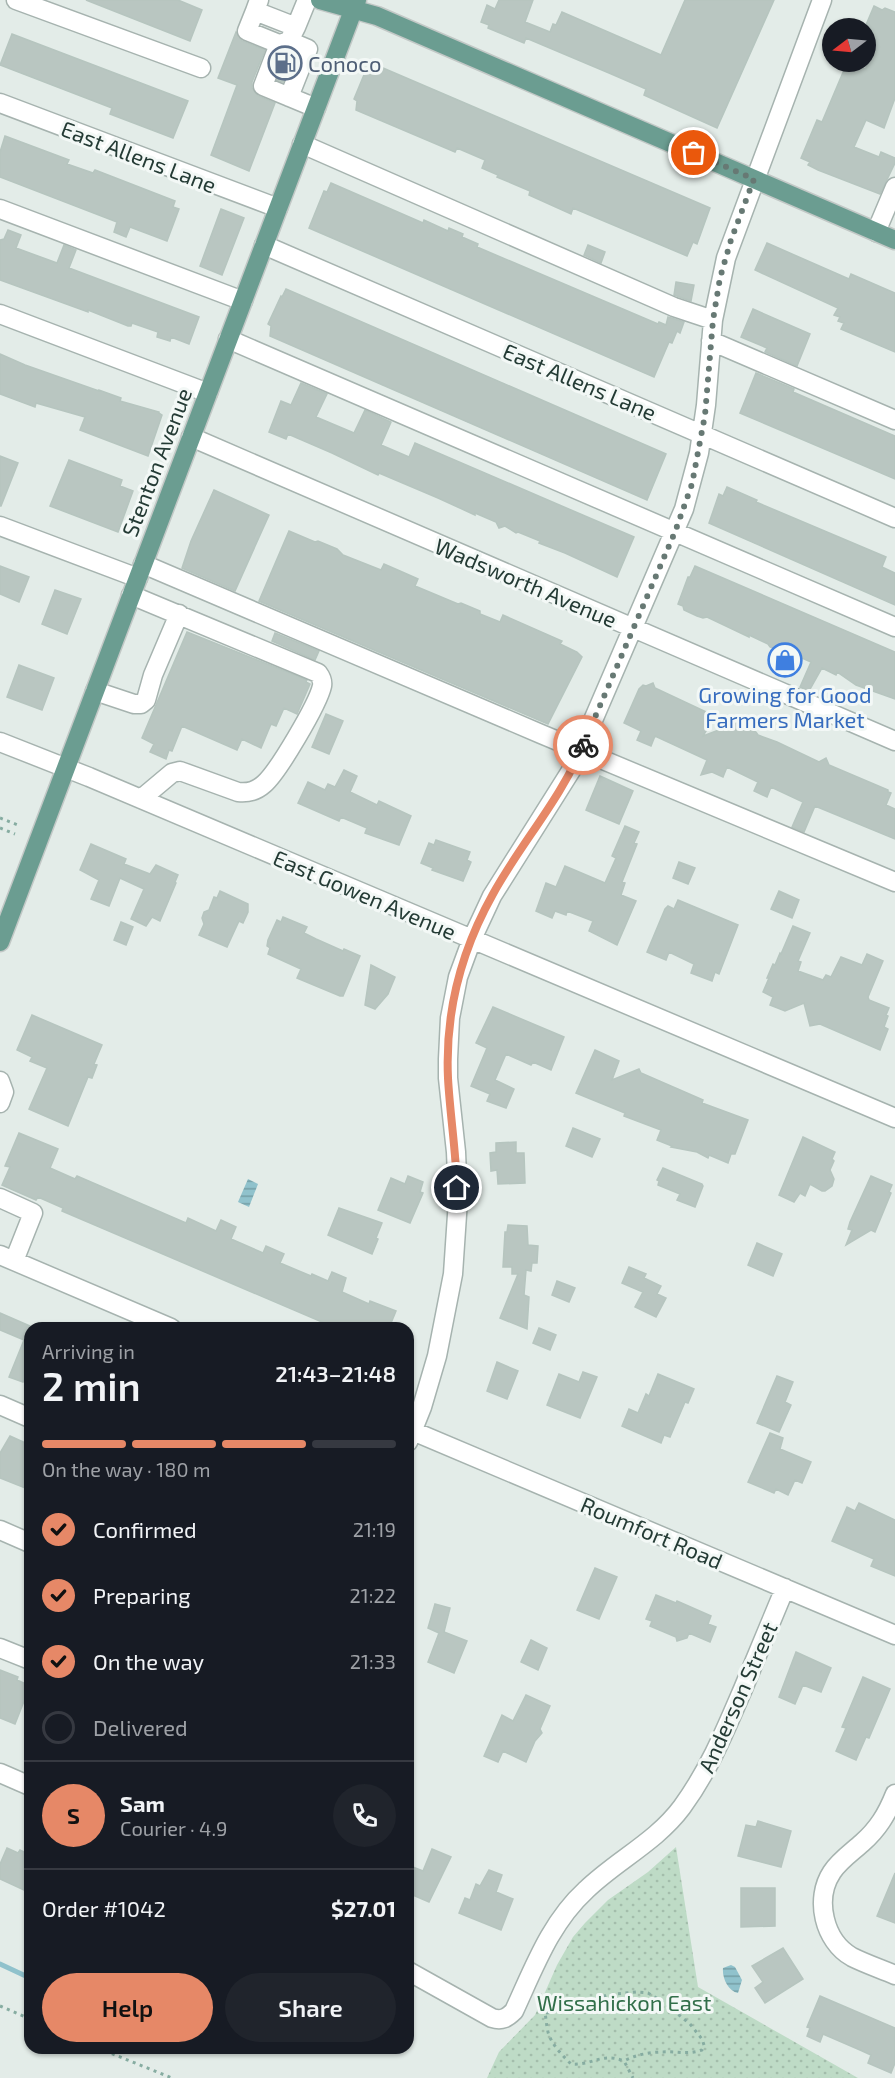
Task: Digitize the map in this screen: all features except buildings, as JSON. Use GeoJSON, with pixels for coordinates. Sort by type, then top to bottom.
{"type":"FeatureCollection","features":[{"type":"Feature","properties":{"kind":"main road"},"geometry":{"type":"LineString","coordinates":[[320,0],[355,4],[377,16],[895,240]]}},
{"type":"Feature","properties":{"kind":"main road","name":"Stenton Avenue"},"geometry":{"type":"LineString","coordinates":[[0,942],[355,4]]}},
{"type":"Feature","properties":{"kind":"street"},"geometry":{"type":"LineString","coordinates":[[16,0],[201,68]]}},
{"type":"Feature","properties":{"kind":"street"},"geometry":{"type":"LineString","coordinates":[[307,0],[263,86],[316,108]]}},
{"type":"Feature","properties":{"kind":"street"},"geometry":{"type":"LineString","coordinates":[[414,1422],[437,1356],[453,1274],[458,1200],[456,1152],[448,1078],[454,991],[472,939],[492,896],[562,788],[582,750],[675,532],[692,484],[702,434],[713,320],[726,258],[822,0]]}},
{"type":"Feature","properties":{"kind":"street"},"geometry":{"type":"LineString","coordinates":[[257,5],[247,31],[288,37],[308,49],[335,59]]}},
{"type":"Feature","properties":{"kind":"street"},"geometry":{"type":"LineString","coordinates":[[289,97],[308,49]]}},
{"type":"Feature","properties":{"kind":"street","name":"East Allens Lane"},"geometry":{"type":"LineString","coordinates":[[0,103],[278,208]]}},
{"type":"Feature","properties":{"kind":"street"},"geometry":{"type":"LineString","coordinates":[[302,144],[674,307],[713,320]]}},
{"type":"Feature","properties":{"kind":"street"},"geometry":{"type":"LineString","coordinates":[[876,232],[895,187]]}},
{"type":"Feature","properties":{"kind":"street"},"geometry":{"type":"LineString","coordinates":[[0,209],[243,301]]}},
{"type":"Feature","properties":{"kind":"street","name":"East Allens Lane"},"geometry":{"type":"LineString","coordinates":[[264,244],[895,518]]}},
{"type":"Feature","properties":{"kind":"street"},"geometry":{"type":"LineString","coordinates":[[0,314],[208,393]]}},
{"type":"Feature","properties":{"kind":"street"},"geometry":{"type":"LineString","coordinates":[[228,339],[895,627]]}},
{"type":"Feature","properties":{"kind":"street"},"geometry":{"type":"LineString","coordinates":[[711,341],[895,420]]}},
{"type":"Feature","properties":{"kind":"street","name":"Wadsworth Avenue"},"geometry":{"type":"LineString","coordinates":[[191,436],[895,741]]}},
{"type":"Feature","properties":{"kind":"street"},"geometry":{"type":"LineString","coordinates":[[0,526],[141,571],[582,750],[895,882]]}},
{"type":"Feature","properties":{"kind":"street"},"geometry":{"type":"LineString","coordinates":[[131,595],[318,673],[322,679],[322,686],[304,723],[276,770],[265,783],[255,790],[248,793],[238,792],[180,771],[172,772],[141,799]]}},
{"type":"Feature","properties":{"kind":"street"},"geometry":{"type":"LineString","coordinates":[[95,691],[134,704],[141,704],[146,700],[153,675],[179,614]]}},
{"type":"Feature","properties":{"kind":"street","name":"East Gowen Avenue"},"geometry":{"type":"LineString","coordinates":[[0,742],[66,767],[895,1118]]}},
{"type":"Feature","properties":{"kind":"street"},"geometry":{"type":"LineString","coordinates":[[0,1081],[4,1092],[0,1103]]}},
{"type":"Feature","properties":{"kind":"street"},"geometry":{"type":"LineString","coordinates":[[0,1198],[33,1213],[7,1258],[157,1322]]}},
{"type":"Feature","properties":{"kind":"street"},"geometry":{"type":"LineString","coordinates":[[0,1405],[24,1415]]}},
{"type":"Feature","properties":{"kind":"street","name":"Roumfort Road"},"geometry":{"type":"LineString","coordinates":[[414,1436],[895,1635]]}},
{"type":"Feature","properties":{"kind":"street"},"geometry":{"type":"LineString","coordinates":[[0,1530],[24,1540]]}},
{"type":"Feature","properties":{"kind":"street","name":"Anderson Street"},"geometry":{"type":"LineString","coordinates":[[414,1974],[492,2018],[502,2020],[513,2011],[548,1938],[572,1904],[601,1877],[660,1833],[694,1790],[725,1734],[785,1588]]}},
{"type":"Feature","properties":{"kind":"street"},"geometry":{"type":"LineString","coordinates":[[0,1648],[24,1658]]}},
{"type":"Feature","properties":{"kind":"street"},"geometry":{"type":"LineString","coordinates":[[0,1773],[24,1783]]}},
{"type":"Feature","properties":{"kind":"street"},"geometry":{"type":"LineString","coordinates":[[895,1794],[876,1830],[832,1871],[826,1883],[823,1911],[827,1926],[842,1949],[852,1957],[895,1975]]}},
{"type":"Feature","properties":{"kind":"path"},"geometry":{"type":"LineString","coordinates":[[0,818],[18,825]]}},
{"type":"Feature","properties":{"kind":"path"},"geometry":{"type":"LineString","coordinates":[[0,828],[15,834]]}},
{"type":"Feature","properties":{"kind":"path"},"geometry":{"type":"LineString","coordinates":[[526,1984],[539,1993],[546,2013],[549,2035],[571,2064],[616,2057],[624,2061],[633,2078]]}},
{"type":"Feature","properties":{"kind":"path"},"geometry":{"type":"LineString","coordinates":[[546,2013],[575,2007],[607,1995],[648,1993],[690,2024],[704,2045],[702,2050],[694,2053],[645,2054],[624,2061]]}},
{"type":"Feature","properties":{"kind":"path"},"geometry":{"type":"LineString","coordinates":[[0,2007],[24,2017]]}},
{"type":"Feature","properties":{"kind":"path"},"geometry":{"type":"LineString","coordinates":[[113,2054],[172,2078]]}},
{"type":"Feature","properties":{"kind":"green space","name":"Wissahickon East"},"geometry":{"type":"Polygon","coordinates":[[[676,1847],[698,1987],[858,2078],[487,2078],[499,2052],[535,2015],[557,1965],[573,1937],[608,1900],[648,1872],[676,1847]]]}},
{"type":"Feature","properties":{"kind":"water"},"geometry":{"type":"Polygon","coordinates":[[[248,1179],[258,1184],[249,1207],[238,1202],[248,1179]]]}},
{"type":"Feature","properties":{"kind":"water"},"geometry":{"type":"Polygon","coordinates":[[[731,1965],[735,1967],[742,1980],[738,1993],[726,1984],[724,1976],[723,1968],[731,1965]]]}},
{"type":"Feature","properties":{"kind":"waterway"},"geometry":{"type":"LineString","coordinates":[[0,1964],[24,1975]]}},
{"type":"Feature","properties":{"kind":"way so far"},"geometry":{"type":"LineString","coordinates":[[583,745],[675,532],[692,484],[705,415],[713,320],[720,278],[731,240],[754,179],[694,153]]}},
{"type":"Feature","properties":{"kind":"place","name":"Conoco"},"geometry":{"type":"Point","coordinates":[285,63]}},
{"type":"Feature","properties":{"kind":"place","name":"Growing for Good Farmers Market"},"geometry":{"type":"Point","coordinates":[785,660]}},
{"type":"Feature","properties":{"kind":"route"},"geometry":{"type":"LineString","coordinates":[[457,1188],[455,1135],[448,1078],[450,1018],[454,991],[472,939],[492,896],[562,788],[583,745]]}}]}
